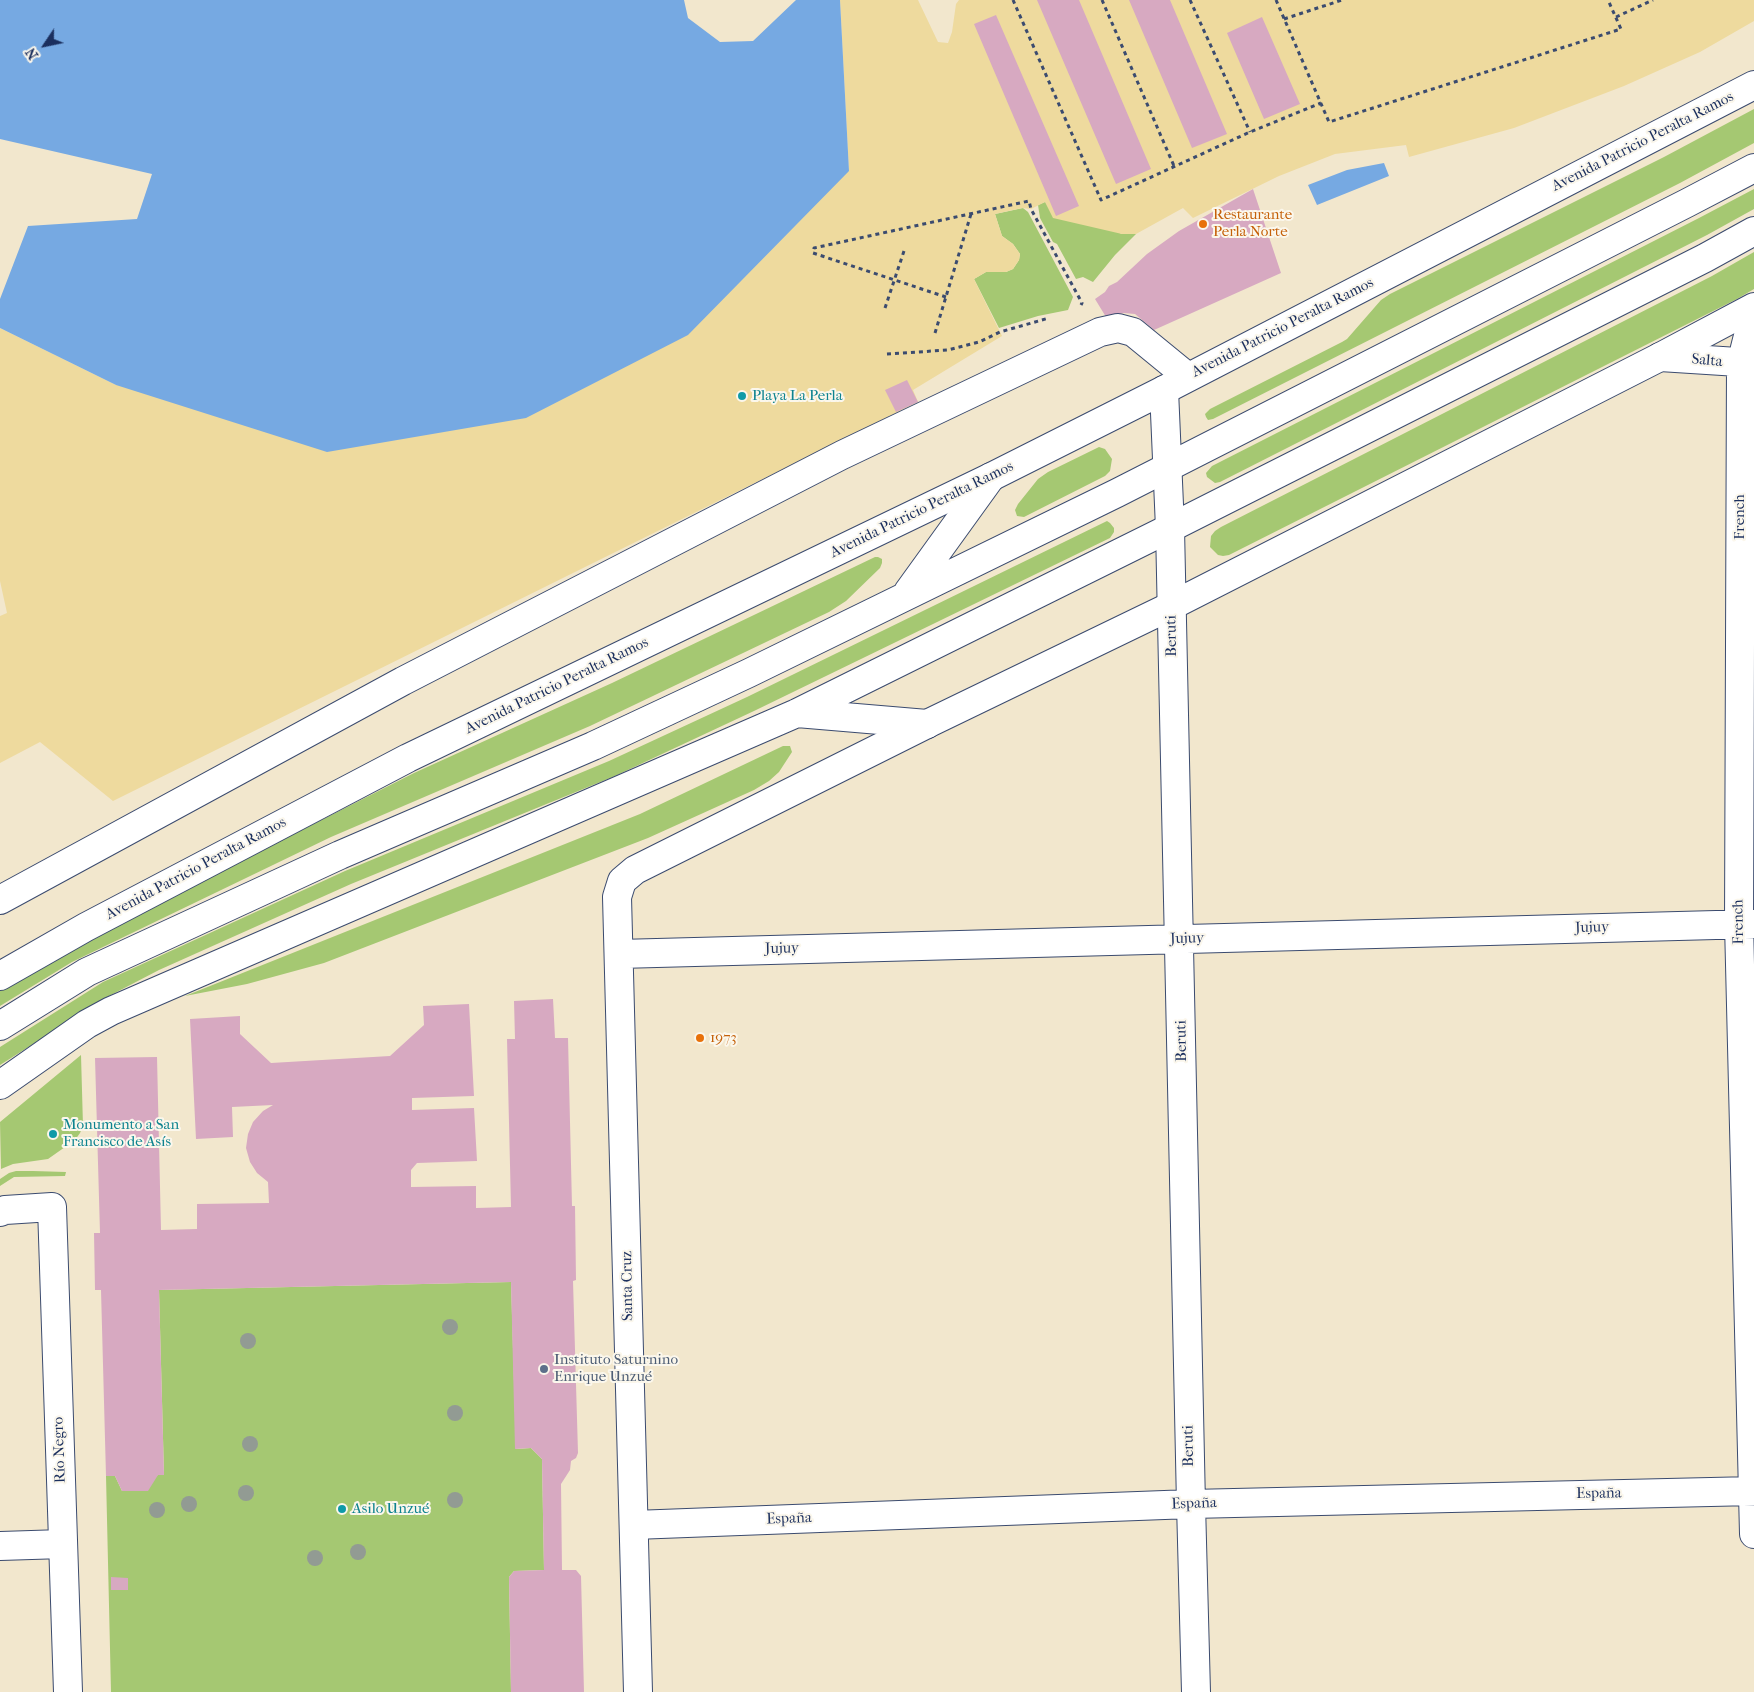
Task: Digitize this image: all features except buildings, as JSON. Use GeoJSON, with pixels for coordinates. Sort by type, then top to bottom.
{"type":"FeatureCollection","features":[{"type":"Feature","properties":{"kind":"street","name":"Avenida Patricio Peralta Ramos"},"geometry":{"type":"LineString","coordinates":[[0,976],[86,927],[408,758],[991,478],[1754,85]]}},
{"type":"Feature","properties":{"kind":"street"},"geometry":{"type":"LineString","coordinates":[[0,1026],[87,972],[340,855],[594,746],[749,673],[1168,467],[1754,168]]}},
{"type":"Feature","properties":{"kind":"street"},"geometry":{"type":"LineString","coordinates":[[0,1086],[87,1024],[132,1001],[797,713],[1170,528],[1754,232]]}},
{"type":"Feature","properties":{"kind":"street"},"geometry":{"type":"LineString","coordinates":[[797,713],[928,724],[1172,606],[1660,357],[1754,307]]}},
{"type":"Feature","properties":{"kind":"street","name":"French"},"geometry":{"type":"LineString","coordinates":[[1754,312],[1748,364],[1746,924],[1754,1534]]}},
{"type":"Feature","properties":{"kind":"street"},"geometry":{"type":"LineString","coordinates":[[0,900],[403,682],[807,473],[1100,332],[1118,328],[1133,332],[1176,384]]}},
{"type":"Feature","properties":{"kind":"street","name":"Salta"},"geometry":{"type":"LineString","coordinates":[[1660,357],[1748,364]]}},
{"type":"Feature","properties":{"kind":"street","name":"Beruti"},"geometry":{"type":"LineString","coordinates":[[1176,384],[1168,467],[1180,939],[1190,1504],[1196,1692]]}},
{"type":"Feature","properties":{"kind":"street"},"geometry":{"type":"LineString","coordinates":[[906,595],[991,478]]}},
{"type":"Feature","properties":{"kind":"street","name":"Santa Cruz"},"geometry":{"type":"LineString","coordinates":[[638,1692],[617,897],[622,882],[635,870],[928,724]]}},
{"type":"Feature","properties":{"kind":"street","name":"Jujuy"},"geometry":{"type":"LineString","coordinates":[[619,954],[1746,924]]}},
{"type":"Feature","properties":{"kind":"street","name":"Río Negro"},"geometry":{"type":"LineString","coordinates":[[0,1212],[5,1210],[52,1207],[68,1692]]}},
{"type":"Feature","properties":{"kind":"street","name":"España"},"geometry":{"type":"LineString","coordinates":[[634,1525],[1190,1504],[1753,1490]]}},
{"type":"Feature","properties":{"kind":"street"},"geometry":{"type":"LineString","coordinates":[[0,1546],[63,1544]]}},
{"type":"Feature","properties":{"kind":"path"},"geometry":{"type":"LineString","coordinates":[[1013,0],[1101,200],[1250,132],[1321,103]]}},
{"type":"Feature","properties":{"kind":"path"},"geometry":{"type":"LineString","coordinates":[[1102,0],[1174,166]]}},
{"type":"Feature","properties":{"kind":"path"},"geometry":{"type":"LineString","coordinates":[[1190,0],[1250,132]]}},
{"type":"Feature","properties":{"kind":"path"},"geometry":{"type":"LineString","coordinates":[[1276,0],[1329,122],[1622,29],[1608,0]]}},
{"type":"Feature","properties":{"kind":"path"},"geometry":{"type":"LineString","coordinates":[[1284,18],[1342,0]]}},
{"type":"Feature","properties":{"kind":"path"},"geometry":{"type":"LineString","coordinates":[[1616,17],[1653,0]]}},
{"type":"Feature","properties":{"kind":"path"},"geometry":{"type":"LineString","coordinates":[[946,297],[813,253],[814,248],[1029,201],[1031,209],[1082,303],[1078,308]]}},
{"type":"Feature","properties":{"kind":"path"},"geometry":{"type":"LineString","coordinates":[[935,333],[972,214]]}},
{"type":"Feature","properties":{"kind":"path"},"geometry":{"type":"LineString","coordinates":[[885,308],[904,248]]}},
{"type":"Feature","properties":{"kind":"path"},"geometry":{"type":"LineString","coordinates":[[886,354],[948,350],[979,342],[1000,332],[1038,321]]}},
{"type":"Feature","properties":{"kind":"green space"},"geometry":{"type":"Polygon","coordinates":[[[1754,109],[1754,143],[1680,183],[1213,419],[1208,420],[1206,417],[1205,414],[1210,409],[1347,339],[1381,300],[1390,294],[1664,157],[1754,109]]]}},
{"type":"Feature","properties":{"kind":"green space"},"geometry":{"type":"Polygon","coordinates":[[[1754,189],[1754,209],[1707,235],[1220,482],[1215,483],[1207,477],[1206,473],[1212,466],[1754,189]]]}},
{"type":"Feature","properties":{"kind":"green space"},"geometry":{"type":"Polygon","coordinates":[[[1045,202],[1122,234],[1136,234],[1115,255],[1093,282],[1083,277],[1076,279],[1040,218],[1038,205],[1045,202]]]}},
{"type":"Feature","properties":{"kind":"green space"},"geometry":{"type":"Polygon","coordinates":[[[1023,208],[1028,212],[1073,297],[1068,310],[1038,316],[999,328],[974,279],[986,272],[1006,272],[1013,269],[1019,260],[1020,254],[1013,244],[1002,236],[995,214],[1023,208]]]}},
{"type":"Feature","properties":{"kind":"green space"},"geometry":{"type":"Polygon","coordinates":[[[1754,252],[1754,289],[1737,299],[1229,555],[1218,555],[1210,547],[1211,536],[1221,527],[1712,276],[1754,252]]]}},
{"type":"Feature","properties":{"kind":"green space"},"geometry":{"type":"Polygon","coordinates":[[[1099,447],[1105,449],[1112,459],[1110,471],[1105,476],[1024,517],[1017,516],[1015,510],[1018,504],[1038,479],[1048,472],[1099,447]]]}},
{"type":"Feature","properties":{"kind":"green space"},"geometry":{"type":"Polygon","coordinates":[[[1107,521],[1114,528],[1110,538],[754,711],[615,776],[351,884],[159,970],[109,996],[0,1065],[0,1047],[103,982],[345,871],[609,761],[747,697],[1107,521]]]}},
{"type":"Feature","properties":{"kind":"green space"},"geometry":{"type":"Polygon","coordinates":[[[875,557],[882,559],[880,568],[846,601],[829,612],[590,726],[331,837],[72,962],[0,1006],[0,991],[105,930],[414,773],[612,683],[875,557]]]}},
{"type":"Feature","properties":{"kind":"green space"},"geometry":{"type":"Polygon","coordinates":[[[783,746],[790,746],[792,752],[779,772],[769,781],[754,790],[648,838],[324,963],[247,984],[185,996],[640,814],[783,746]]]}},
{"type":"Feature","properties":{"kind":"green space"},"geometry":{"type":"Polygon","coordinates":[[[81,1055],[83,1126],[80,1133],[75,1140],[48,1159],[13,1164],[1,1169],[0,1122],[81,1055]]]}},
{"type":"Feature","properties":{"kind":"green space"},"geometry":{"type":"Polygon","coordinates":[[[16,1171],[66,1172],[65,1176],[14,1177],[0,1186],[0,1179],[16,1171]]]}},
{"type":"Feature","properties":{"kind":"green space"},"geometry":{"type":"Polygon","coordinates":[[[511,1282],[516,1449],[531,1448],[542,1459],[544,1570],[514,1571],[509,1577],[511,1692],[111,1692],[106,1476],[115,1476],[122,1491],[158,1475],[164,1475],[159,1290],[511,1282]]]}},
{"type":"Feature","properties":{"kind":"sand","name":"Playa La Perla"},"geometry":{"type":"Polygon","coordinates":[[[840,0],[918,0],[938,42],[948,43],[952,32],[956,4],[959,0],[1754,0],[1754,21],[1700,52],[1624,86],[1514,128],[1409,157],[1406,145],[1335,154],[1279,176],[1193,218],[1183,208],[1136,234],[1122,234],[1053,218],[1045,202],[1031,209],[1022,208],[995,214],[1002,236],[1013,244],[1020,254],[1019,260],[1013,269],[1006,272],[986,272],[974,279],[1002,336],[913,390],[918,402],[113,801],[40,742],[0,763],[0,616],[7,613],[0,581],[0,328],[116,385],[849,171],[840,0]]]}},
{"type":"Feature","properties":{"kind":"water"},"geometry":{"type":"Polygon","coordinates":[[[0,0],[684,0],[688,18],[720,42],[753,41],[796,0],[840,0],[849,171],[688,335],[526,418],[327,452],[116,385],[0,328],[0,299],[28,226],[137,219],[152,174],[0,139],[0,0]]]}},
{"type":"Feature","properties":{"kind":"water"},"geometry":{"type":"Polygon","coordinates":[[[1384,163],[1389,176],[1317,205],[1308,185],[1347,170],[1384,163]]]}},
{"type":"Feature","properties":{"kind":"place","name":"Restaurante Perla Norte"},"geometry":{"type":"Point","coordinates":[1203,224]}},
{"type":"Feature","properties":{"kind":"place","name":"Playa La Perla"},"geometry":{"type":"Point","coordinates":[742,396]}},
{"type":"Feature","properties":{"kind":"place","name":"1973"},"geometry":{"type":"Point","coordinates":[700,1038]}},
{"type":"Feature","properties":{"kind":"place","name":"Monumento a San Francisco de Asís"},"geometry":{"type":"Point","coordinates":[53,1134]}},
{"type":"Feature","properties":{"kind":"place","name":"Instituto Saturnino Enrique Unzué"},"geometry":{"type":"Point","coordinates":[544,1369]}},
{"type":"Feature","properties":{"kind":"place","name":"Asilo Unzué"},"geometry":{"type":"Point","coordinates":[342,1509]}}]}
